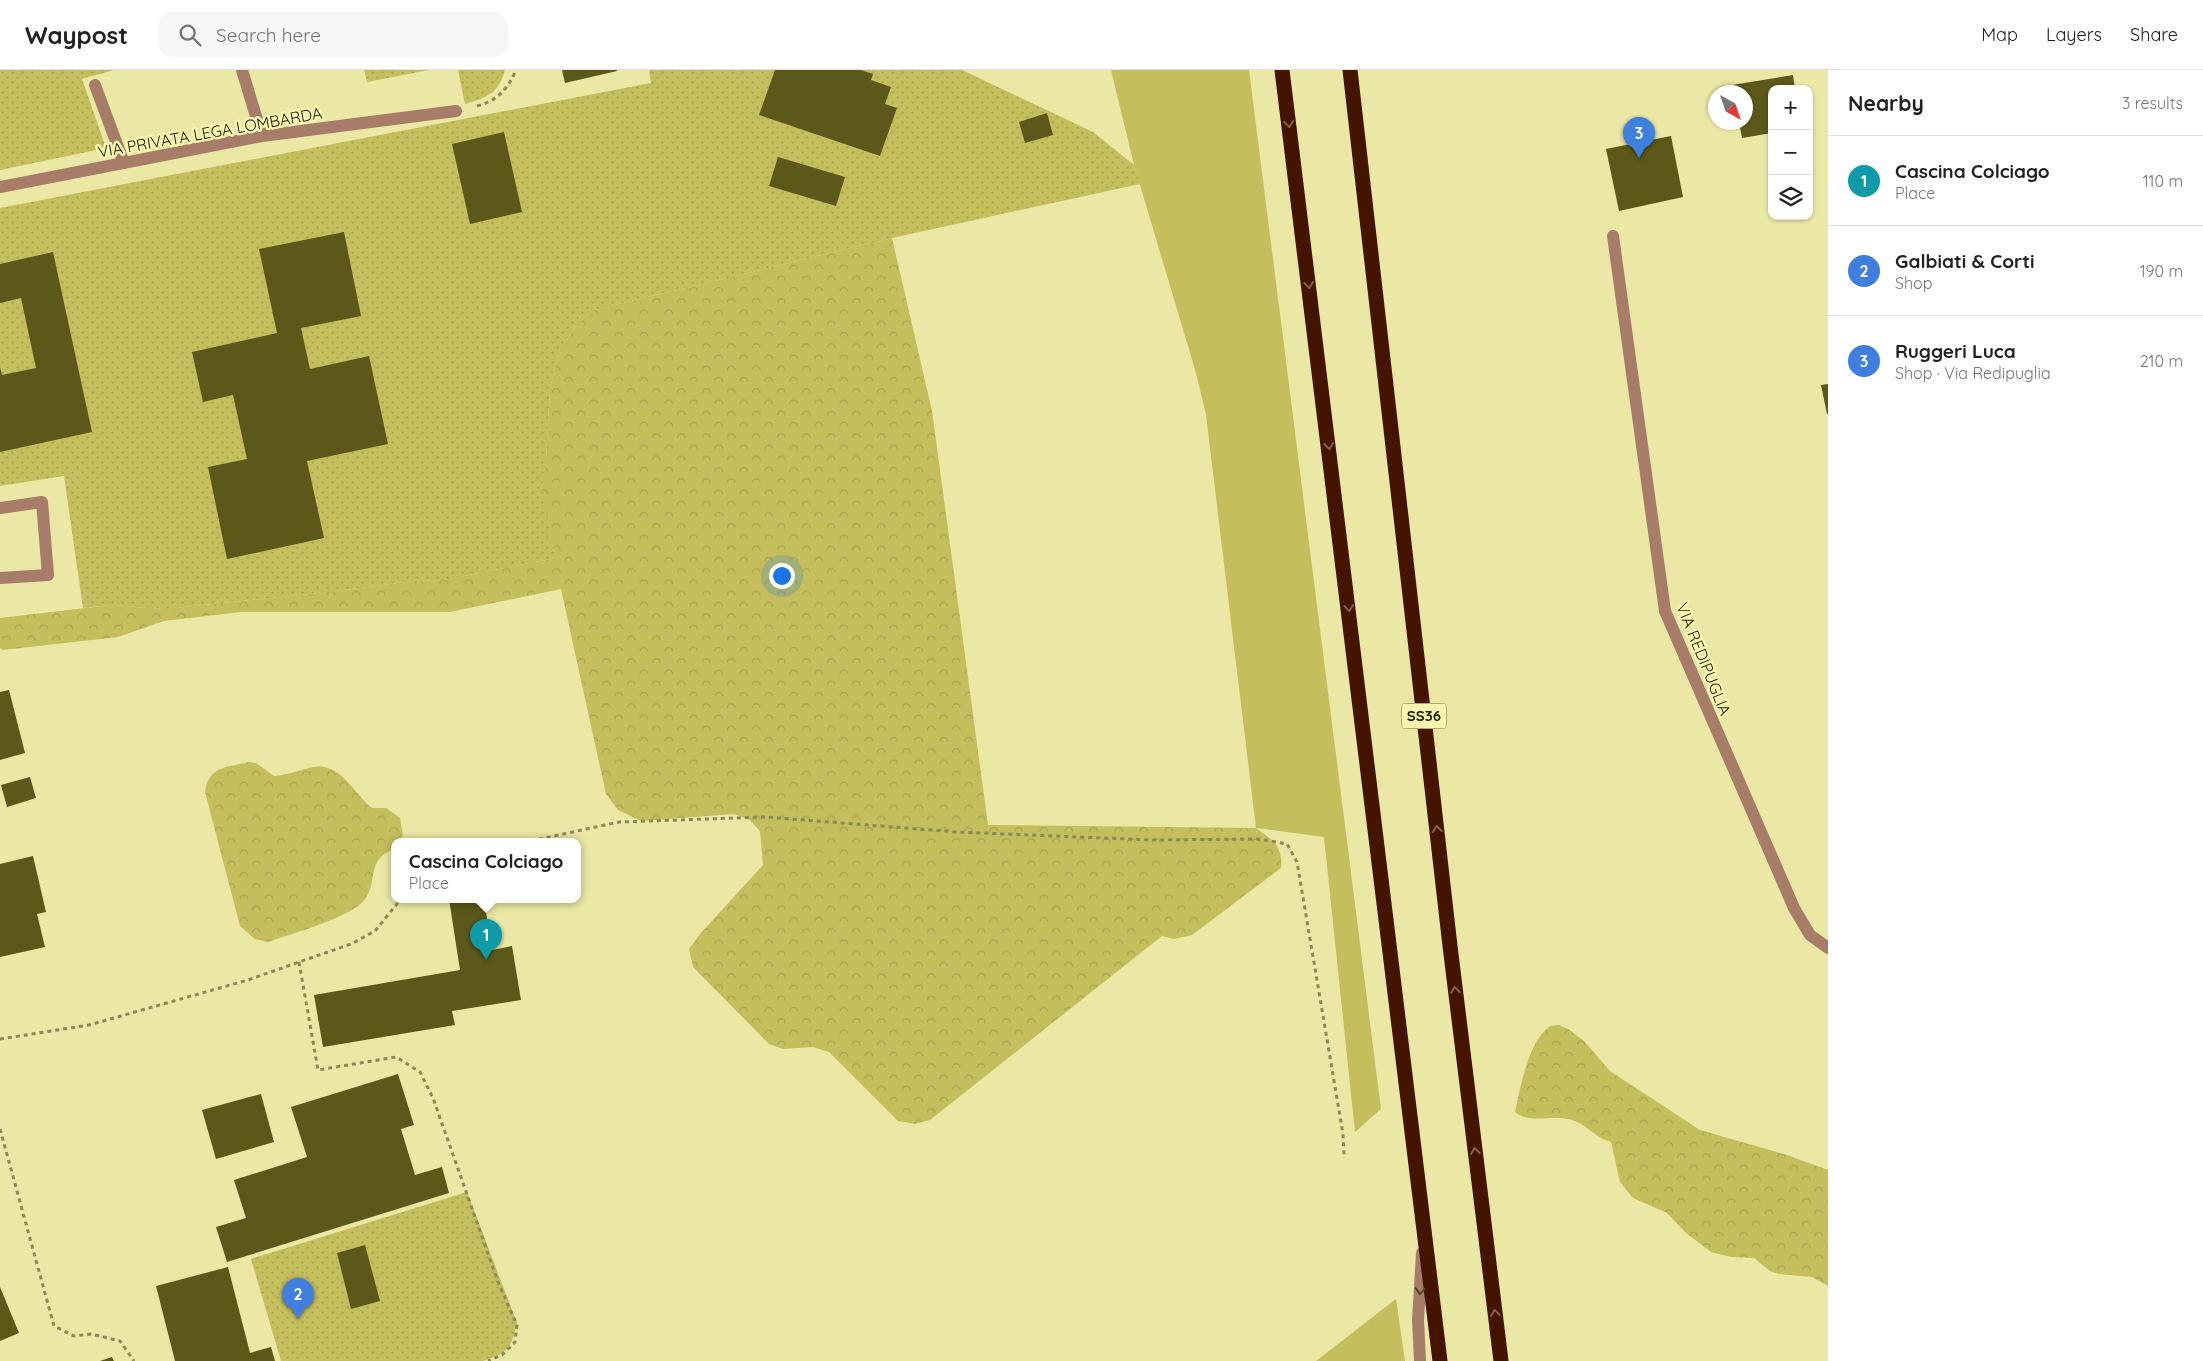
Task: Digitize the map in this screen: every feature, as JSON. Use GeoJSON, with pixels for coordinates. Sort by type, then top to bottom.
{"type":"FeatureCollection","features":[{"type":"Feature","properties":{"kind":"highway","name":"SS36"},"geometry":{"type":"LineString","coordinates":[[1350,70],[1450,946],[1500,1361]]}},
{"type":"Feature","properties":{"kind":"highway"},"geometry":{"type":"LineString","coordinates":[[1283,73],[1440,1361]]}},
{"type":"Feature","properties":{"kind":"street"},"geometry":{"type":"LineString","coordinates":[[242,70],[262,136]]}},
{"type":"Feature","properties":{"kind":"street"},"geometry":{"type":"LineString","coordinates":[[94,85],[124,163]]}},
{"type":"Feature","properties":{"kind":"street","name":"VIA PRIVATA LEGA LOMBARDA"},"geometry":{"type":"LineString","coordinates":[[0,187],[262,136],[456,111]]}},
{"type":"Feature","properties":{"kind":"street","name":"VIA REDIPUGLIA"},"geometry":{"type":"LineString","coordinates":[[1613,236],[1665,611],[1794,908],[1810,934],[1828,948]]}},
{"type":"Feature","properties":{"kind":"street"},"geometry":{"type":"LineString","coordinates":[[0,508],[42,502],[48,574],[0,578]]}},
{"type":"Feature","properties":{"kind":"street"},"geometry":{"type":"LineString","coordinates":[[1420,1361],[1418,1320],[1424,1225]]}},
{"type":"Feature","properties":{"kind":"path"},"geometry":{"type":"LineString","coordinates":[[456,111],[487,104],[508,87],[516,70]]}},
{"type":"Feature","properties":{"kind":"path"},"geometry":{"type":"LineString","coordinates":[[545,838],[619,822],[765,818],[977,833],[1152,840],[1259,838],[1287,844],[1297,862],[1326,1026],[1343,1134],[1344,1155]]}},
{"type":"Feature","properties":{"kind":"path"},"geometry":{"type":"LineString","coordinates":[[0,1039],[89,1025],[248,980],[351,944],[375,931],[398,903]]}},
{"type":"Feature","properties":{"kind":"path"},"geometry":{"type":"LineString","coordinates":[[299,962],[318,1070],[396,1057],[420,1072],[433,1098],[498,1282],[517,1325],[514,1342],[502,1355],[488,1361]]}},
{"type":"Feature","properties":{"kind":"path"},"geometry":{"type":"LineString","coordinates":[[0,1129],[54,1326],[74,1336],[91,1334],[120,1341],[134,1361]]}},
{"type":"Feature","properties":{"kind":"green space"},"geometry":{"type":"Polygon","coordinates":[[[0,70],[114,70],[82,79],[106,148],[0,170],[0,70]]]}},
{"type":"Feature","properties":{"kind":"green space"},"geometry":{"type":"Polygon","coordinates":[[[364,70],[429,70],[367,82],[364,70]]]}},
{"type":"Feature","properties":{"kind":"green space"},"geometry":{"type":"Polygon","coordinates":[[[458,70],[505,70],[499,84],[491,93],[465,104],[458,70]]]}},
{"type":"Feature","properties":{"kind":"green space"},"geometry":{"type":"Polygon","coordinates":[[[649,70],[962,70],[1093,132],[1134,165],[1140,184],[892,238],[594,310],[577,324],[559,350],[550,388],[546,459],[542,490],[555,558],[444,580],[414,581],[164,609],[111,605],[83,608],[64,476],[0,486],[0,208],[651,83],[649,70]]]}},
{"type":"Feature","properties":{"kind":"green space"},"geometry":{"type":"Polygon","coordinates":[[[1111,70],[1249,70],[1381,1109],[1355,1132],[1324,837],[1256,828],[1206,415],[1196,373],[1134,165],[1111,70]]]}},
{"type":"Feature","properties":{"kind":"green space"},"geometry":{"type":"Polygon","coordinates":[[[892,238],[932,411],[988,825],[1256,828],[1276,844],[1281,860],[1281,868],[1192,935],[1174,939],[1162,936],[930,1120],[915,1124],[898,1121],[829,1052],[813,1047],[783,1049],[769,1044],[693,967],[689,949],[700,934],[763,865],[760,831],[750,820],[734,814],[641,821],[618,810],[606,794],[561,589],[450,612],[241,612],[164,621],[118,637],[3,650],[0,648],[0,618],[111,605],[164,609],[414,581],[444,580],[555,558],[541,490],[546,459],[550,388],[559,350],[577,324],[594,310],[892,238]]]}},
{"type":"Feature","properties":{"kind":"green space"},"geometry":{"type":"Polygon","coordinates":[[[249,762],[256,763],[274,776],[313,767],[332,769],[346,780],[372,808],[386,808],[400,818],[403,836],[401,838],[391,838],[391,851],[379,859],[369,892],[358,906],[305,930],[268,942],[255,939],[240,926],[205,792],[210,777],[220,769],[249,762]]]}},
{"type":"Feature","properties":{"kind":"green space"},"geometry":{"type":"Polygon","coordinates":[[[1559,1025],[1584,1041],[1610,1071],[1700,1130],[1787,1155],[1828,1170],[1828,1286],[1812,1277],[1779,1274],[1770,1271],[1754,1258],[1731,1257],[1711,1252],[1686,1233],[1667,1213],[1633,1198],[1620,1182],[1611,1142],[1568,1119],[1527,1118],[1515,1112],[1526,1065],[1536,1042],[1550,1026],[1559,1025]]]}},
{"type":"Feature","properties":{"kind":"green space"},"geometry":{"type":"Polygon","coordinates":[[[467,1192],[517,1323],[513,1338],[503,1352],[483,1361],[281,1361],[251,1259],[467,1192]]]}},
{"type":"Feature","properties":{"kind":"green space"},"geometry":{"type":"Polygon","coordinates":[[[1396,1299],[1405,1361],[1316,1361],[1396,1299]]]}},
{"type":"Feature","properties":{"kind":"building"},"geometry":{"type":"Polygon","coordinates":[[[562,70],[617,70],[617,71],[565,83],[562,70]]]}},
{"type":"Feature","properties":{"kind":"building"},"geometry":{"type":"Polygon","coordinates":[[[775,70],[861,70],[873,74],[871,80],[891,87],[885,104],[897,108],[880,156],[759,115],[775,70]]]}},
{"type":"Feature","properties":{"kind":"building"},"geometry":{"type":"Polygon","coordinates":[[[1793,75],[1794,85],[1768,85],[1768,134],[1742,138],[1740,130],[1753,130],[1753,85],[1732,85],[1793,75]]]}},
{"type":"Feature","properties":{"kind":"building"},"geometry":{"type":"Polygon","coordinates":[[[1047,113],[1053,135],[1025,143],[1019,122],[1047,113]]]}},
{"type":"Feature","properties":{"kind":"building"},"geometry":{"type":"Polygon","coordinates":[[[504,132],[522,212],[470,224],[452,144],[504,132]]]}},
{"type":"Feature","properties":{"kind":"building"},"geometry":{"type":"Polygon","coordinates":[[[1671,136],[1683,197],[1619,211],[1606,149],[1671,136]]]}},
{"type":"Feature","properties":{"kind":"building"},"geometry":{"type":"Polygon","coordinates":[[[778,157],[845,177],[836,206],[769,186],[778,157]]]}},
{"type":"Feature","properties":{"kind":"building"},"geometry":{"type":"Polygon","coordinates":[[[344,232],[361,316],[301,328],[310,369],[369,356],[388,444],[307,461],[324,538],[227,559],[208,467],[247,459],[233,395],[203,402],[192,352],[277,333],[259,249],[344,232]]]}},
{"type":"Feature","properties":{"kind":"building"},"geometry":{"type":"Polygon","coordinates":[[[53,252],[92,432],[0,452],[0,367],[2,375],[36,368],[21,298],[0,303],[0,264],[53,252]]]}},
{"type":"Feature","properties":{"kind":"building"},"geometry":{"type":"Polygon","coordinates":[[[1828,384],[1828,414],[1827,414],[1821,385],[1828,384]]]}},
{"type":"Feature","properties":{"kind":"building"},"geometry":{"type":"Polygon","coordinates":[[[9,690],[25,753],[0,760],[0,692],[9,690]]]}},
{"type":"Feature","properties":{"kind":"building"},"geometry":{"type":"Polygon","coordinates":[[[30,777],[36,798],[7,807],[1,785],[30,777]]]}},
{"type":"Feature","properties":{"kind":"building"},"geometry":{"type":"Polygon","coordinates":[[[33,856],[46,912],[37,914],[45,947],[0,957],[0,864],[33,856]]]}},
{"type":"Feature","properties":{"kind":"building"},"geometry":{"type":"Polygon","coordinates":[[[450,903],[485,903],[492,950],[512,946],[521,1000],[452,1011],[455,1025],[323,1047],[314,995],[460,970],[450,903]]]}},
{"type":"Feature","properties":{"kind":"building"},"geometry":{"type":"Polygon","coordinates":[[[398,1074],[414,1125],[401,1129],[415,1175],[442,1167],[449,1193],[227,1262],[216,1227],[246,1218],[234,1180],[307,1157],[291,1107],[398,1074]]]}},
{"type":"Feature","properties":{"kind":"building"},"geometry":{"type":"Polygon","coordinates":[[[261,1094],[274,1142],[216,1159],[202,1110],[261,1094]]]}},
{"type":"Feature","properties":{"kind":"building"},"geometry":{"type":"Polygon","coordinates":[[[365,1245],[380,1301],[351,1309],[337,1253],[365,1245]]]}},
{"type":"Feature","properties":{"kind":"building"},"geometry":{"type":"Polygon","coordinates":[[[228,1267],[250,1353],[271,1347],[275,1361],[175,1361],[156,1286],[228,1267]]]}},
{"type":"Feature","properties":{"kind":"building"},"geometry":{"type":"Polygon","coordinates":[[[0,1287],[19,1333],[0,1341],[0,1287]]]}},
{"type":"Feature","properties":{"kind":"building"},"geometry":{"type":"Polygon","coordinates":[[[112,1357],[114,1361],[100,1361],[112,1357]]]}},
{"type":"Feature","properties":{"kind":"place","name":"Ruggeri Luca"},"geometry":{"type":"Point","coordinates":[1639,158]}},
{"type":"Feature","properties":{"kind":"place","name":"Cascina Colciago"},"geometry":{"type":"Point","coordinates":[486,960]}},
{"type":"Feature","properties":{"kind":"place","name":"Galbiati & Corti"},"geometry":{"type":"Point","coordinates":[298,1319]}}]}
